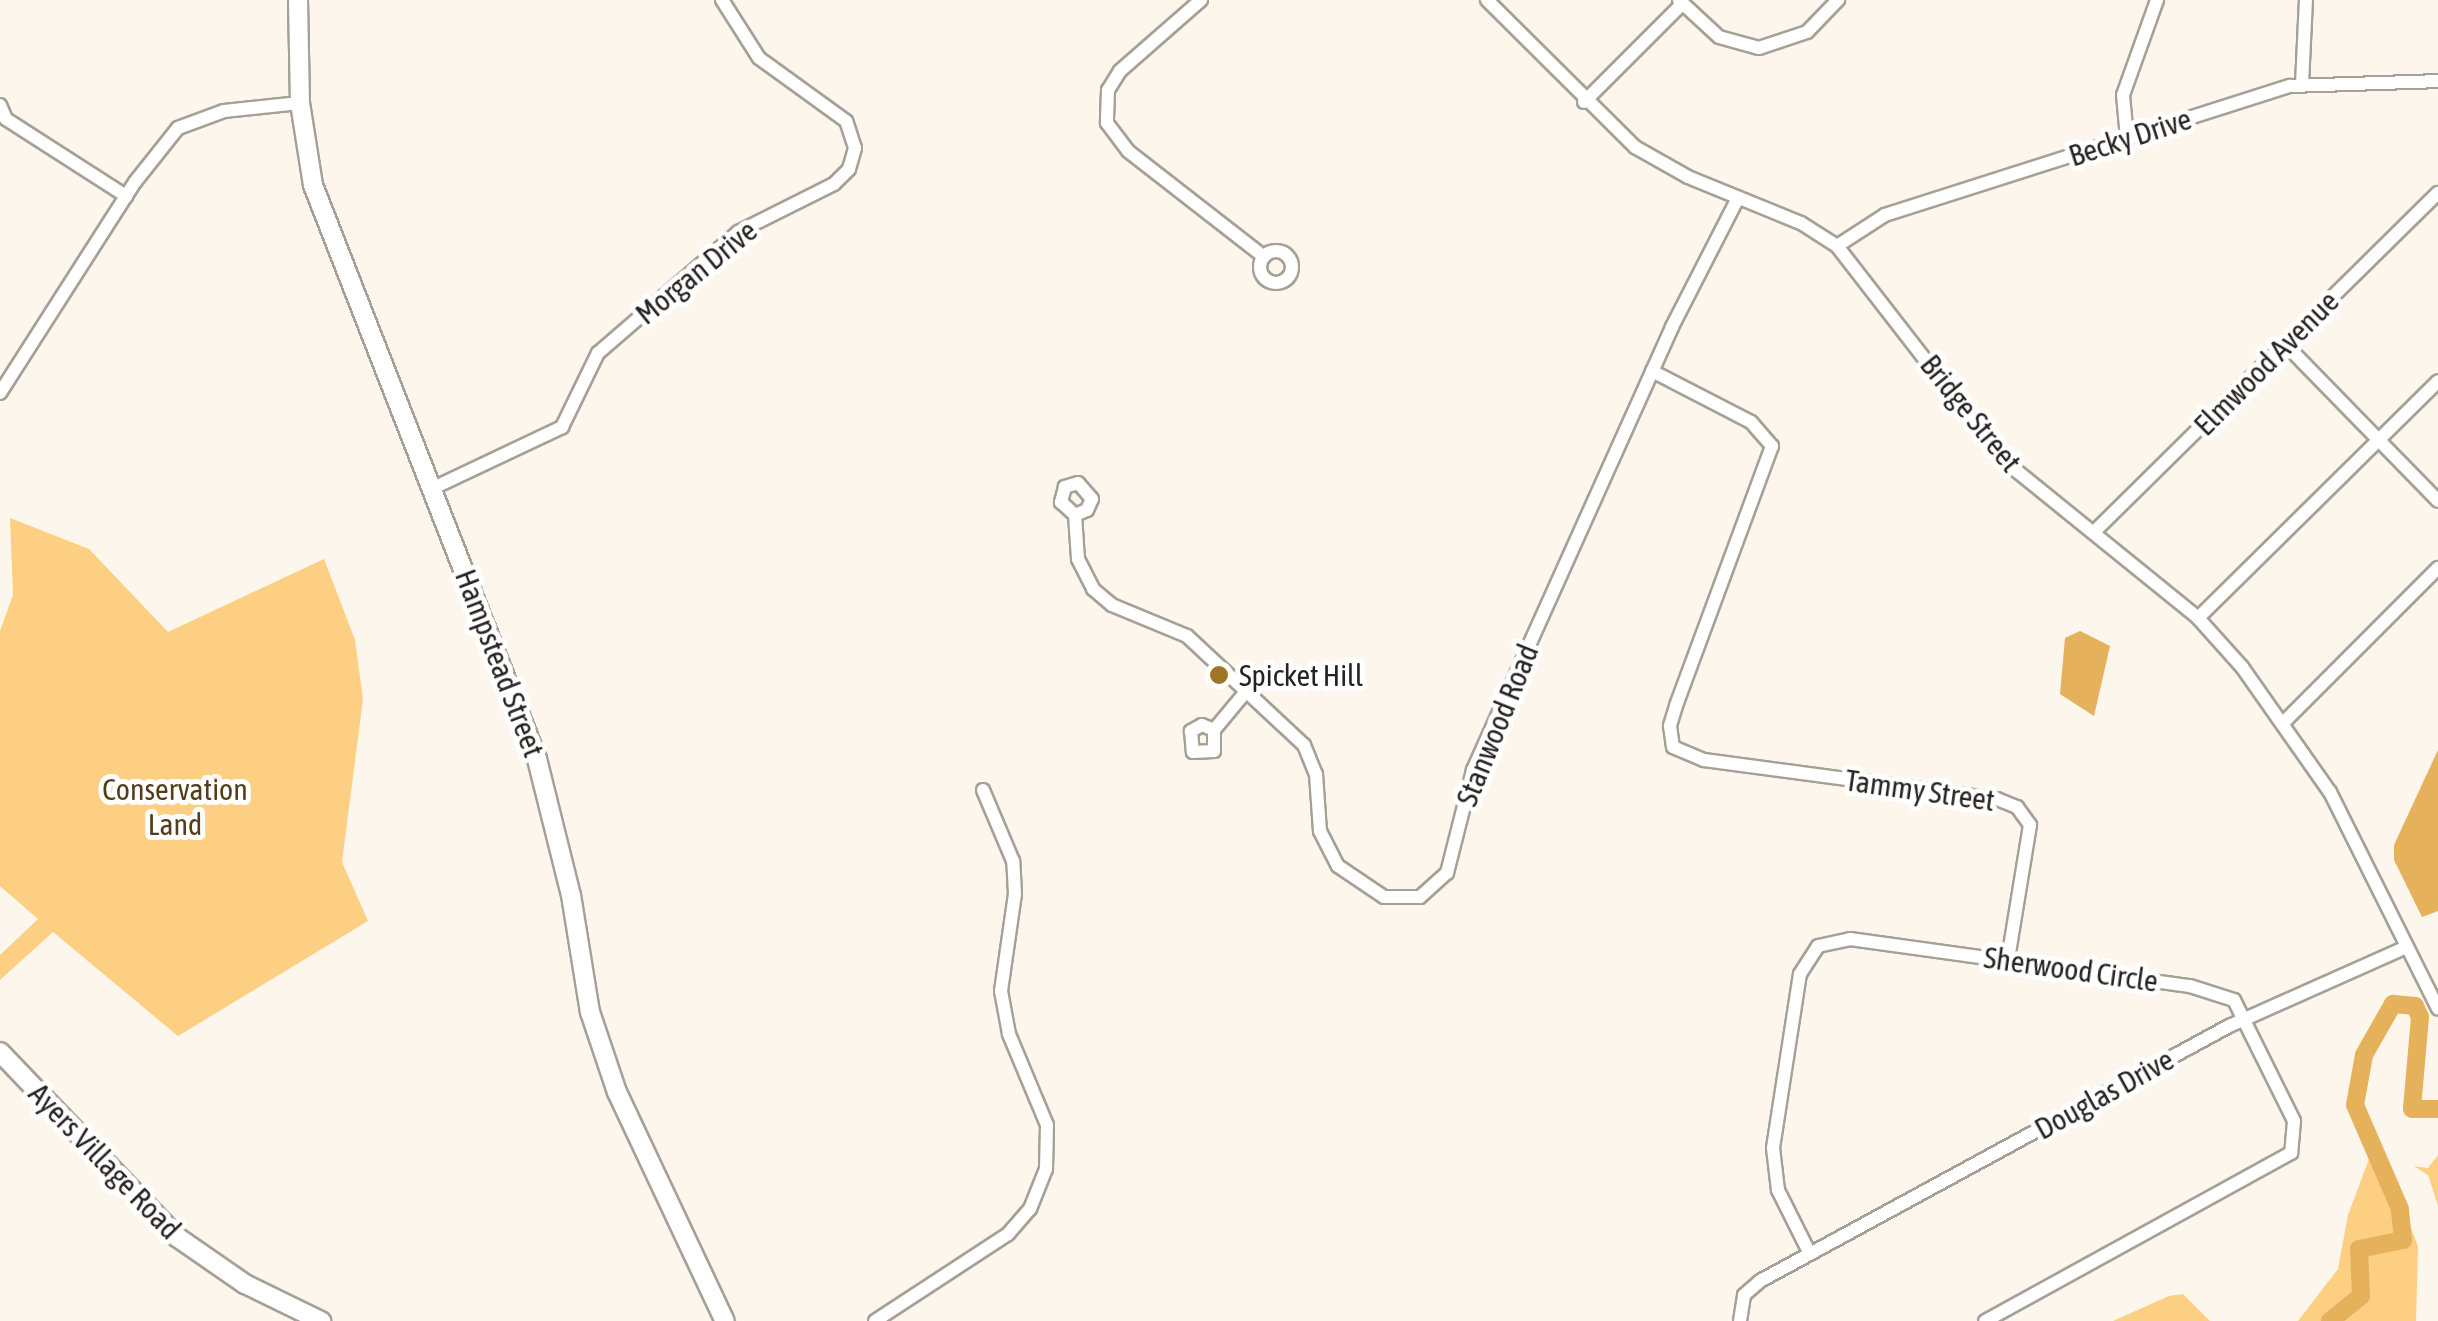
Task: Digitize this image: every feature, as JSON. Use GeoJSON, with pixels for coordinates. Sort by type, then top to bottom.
{"type":"FeatureCollection","features":[{"type":"Feature","properties":{"kind":"main road","name":"Hampstead Street"},"geometry":{"type":"LineString","coordinates":[[298,0],[300,104],[322,213],[548,795],[601,1047],[725,1321]]}},
{"type":"Feature","properties":{"kind":"main road","name":"Ayers Village Road"},"geometry":{"type":"LineString","coordinates":[[0,1052],[177,1237],[309,1319]]}},
{"type":"Feature","properties":{"kind":"street","name":"Morgan Drive"},"geometry":{"type":"LineString","coordinates":[[432,489],[562,427],[598,353],[738,232],[834,184],[849,168],[854,148],[846,121],[758,58],[722,0]]}},
{"type":"Feature","properties":{"kind":"street"},"geometry":{"type":"LineString","coordinates":[[1201,0],[1120,71],[1108,90],[1107,123],[1128,151],[1263,256]]}},
{"type":"Feature","properties":{"kind":"street","name":"Bridge Street"},"geometry":{"type":"LineString","coordinates":[[1487,0],[1584,102],[1651,157],[1801,223],[1837,246],[1986,442],[2198,618],[2284,722],[2340,809],[2404,948],[2438,1009]]}},
{"type":"Feature","properties":{"kind":"street"},"geometry":{"type":"LineString","coordinates":[[1584,102],[1680,2],[1719,37],[1759,48],[1807,32],[1838,0]]}},
{"type":"Feature","properties":{"kind":"street"},"geometry":{"type":"LineString","coordinates":[[2127,138],[2123,95],[2157,0]]}},
{"type":"Feature","properties":{"kind":"street"},"geometry":{"type":"LineString","coordinates":[[2302,84],[2306,0]]}},
{"type":"Feature","properties":{"kind":"street","name":"Becky Drive"},"geometry":{"type":"LineString","coordinates":[[1837,246],[1886,215],[2302,84],[2438,81]]}},
{"type":"Feature","properties":{"kind":"street"},"geometry":{"type":"LineString","coordinates":[[0,393],[126,196],[178,128],[224,110],[300,104]]}},
{"type":"Feature","properties":{"kind":"street"},"geometry":{"type":"LineString","coordinates":[[0,105],[6,119],[126,196]]}},
{"type":"Feature","properties":{"kind":"street","name":"Stanwood Road"},"geometry":{"type":"LineString","coordinates":[[1075,515],[1078,559],[1093,589],[1112,605],[1187,636],[1248,689],[1310,755],[1320,831],[1338,866],[1384,897],[1431,891],[1453,861],[1473,770],[1652,371],[1738,198]]}},
{"type":"Feature","properties":{"kind":"street","name":"Elmwood Avenue"},"geometry":{"type":"LineString","coordinates":[[2094,532],[2436,198]]}},
{"type":"Feature","properties":{"kind":"street"},"geometry":{"type":"LineString","coordinates":[[2285,344],[2438,500]]}},
{"type":"Feature","properties":{"kind":"street","name":"Tammy Street"},"geometry":{"type":"LineString","coordinates":[[1652,371],[1760,427],[1772,446],[1676,706],[1671,741],[1682,754],[1704,760],[1997,798],[2017,807],[2030,825],[2008,960]]}},
{"type":"Feature","properties":{"kind":"street"},"geometry":{"type":"LineString","coordinates":[[2198,618],[2438,381]]}},
{"type":"Feature","properties":{"kind":"street"},"geometry":{"type":"LineString","coordinates":[[2284,722],[2438,568]]}},
{"type":"Feature","properties":{"kind":"street"},"geometry":{"type":"LineString","coordinates":[[1214,730],[1248,689]]}},
{"type":"Feature","properties":{"kind":"street"},"geometry":{"type":"LineString","coordinates":[[875,1321],[1008,1234],[1030,1210],[1046,1168],[1047,1125],[1008,1034],[1002,991],[1015,894],[1013,861],[983,790]]}},
{"type":"Feature","properties":{"kind":"street","name":"Sherwood Circle"},"geometry":{"type":"LineString","coordinates":[[1810,1254],[1778,1190],[1773,1148],[1800,974],[1810,954],[1829,942],[1850,939],[2210,990],[2234,1000],[2246,1017]]}},
{"type":"Feature","properties":{"kind":"street","name":"Douglas Drive"},"geometry":{"type":"LineString","coordinates":[[1810,1254],[2246,1017],[2404,948]]}},
{"type":"Feature","properties":{"kind":"street"},"geometry":{"type":"LineString","coordinates":[[1985,1321],[2291,1153],[2294,1121],[2246,1017]]}},
{"type":"Feature","properties":{"kind":"street"},"geometry":{"type":"LineString","coordinates":[[1740,1321],[1751,1287],[1810,1254]]}},
{"type":"Feature","properties":{"kind":"green space","name":"Conservation Land"},"geometry":{"type":"Polygon","coordinates":[[[10,518],[89,549],[168,632],[324,559],[355,640],[363,699],[342,862],[368,921],[178,1036],[53,932],[0,980],[0,955],[38,919],[0,886],[0,631],[13,595],[10,518]]]}},
{"type":"Feature","properties":{"kind":"green space"},"geometry":{"type":"Polygon","coordinates":[[[2438,1155],[2438,1206],[2428,1175],[2414,1166],[2428,1168],[2438,1155]]]}},
{"type":"Feature","properties":{"kind":"green space"},"geometry":{"type":"Polygon","coordinates":[[[2369,1159],[2394,1184],[2418,1246],[2416,1321],[2298,1321],[2338,1269],[2348,1215],[2369,1159]]]}},
{"type":"Feature","properties":{"kind":"green space"},"geometry":{"type":"Polygon","coordinates":[[[2183,1294],[2210,1321],[2113,1321],[2169,1296],[2183,1294]]]}},
{"type":"Feature","properties":{"kind":"shaded area"},"geometry":{"type":"Polygon","coordinates":[[[2080,631],[2110,646],[2094,716],[2060,694],[2065,638],[2080,631]]]}},
{"type":"Feature","properties":{"kind":"shaded area"},"geometry":{"type":"Polygon","coordinates":[[[2438,750],[2438,911],[2422,917],[2394,860],[2394,845],[2438,750]]]}},
{"type":"Feature","properties":{"kind":"waterway"},"geometry":{"type":"LineString","coordinates":[[2330,1321],[2361,1296],[2359,1249],[2403,1240],[2400,1209],[2355,1105],[2364,1055],[2393,1004],[2415,1006],[2420,1017],[2412,1109],[2438,1109]]}},
{"type":"Feature","properties":{"kind":"place","name":"Spicket Hill"},"geometry":{"type":"Point","coordinates":[1219,675]}}]}
